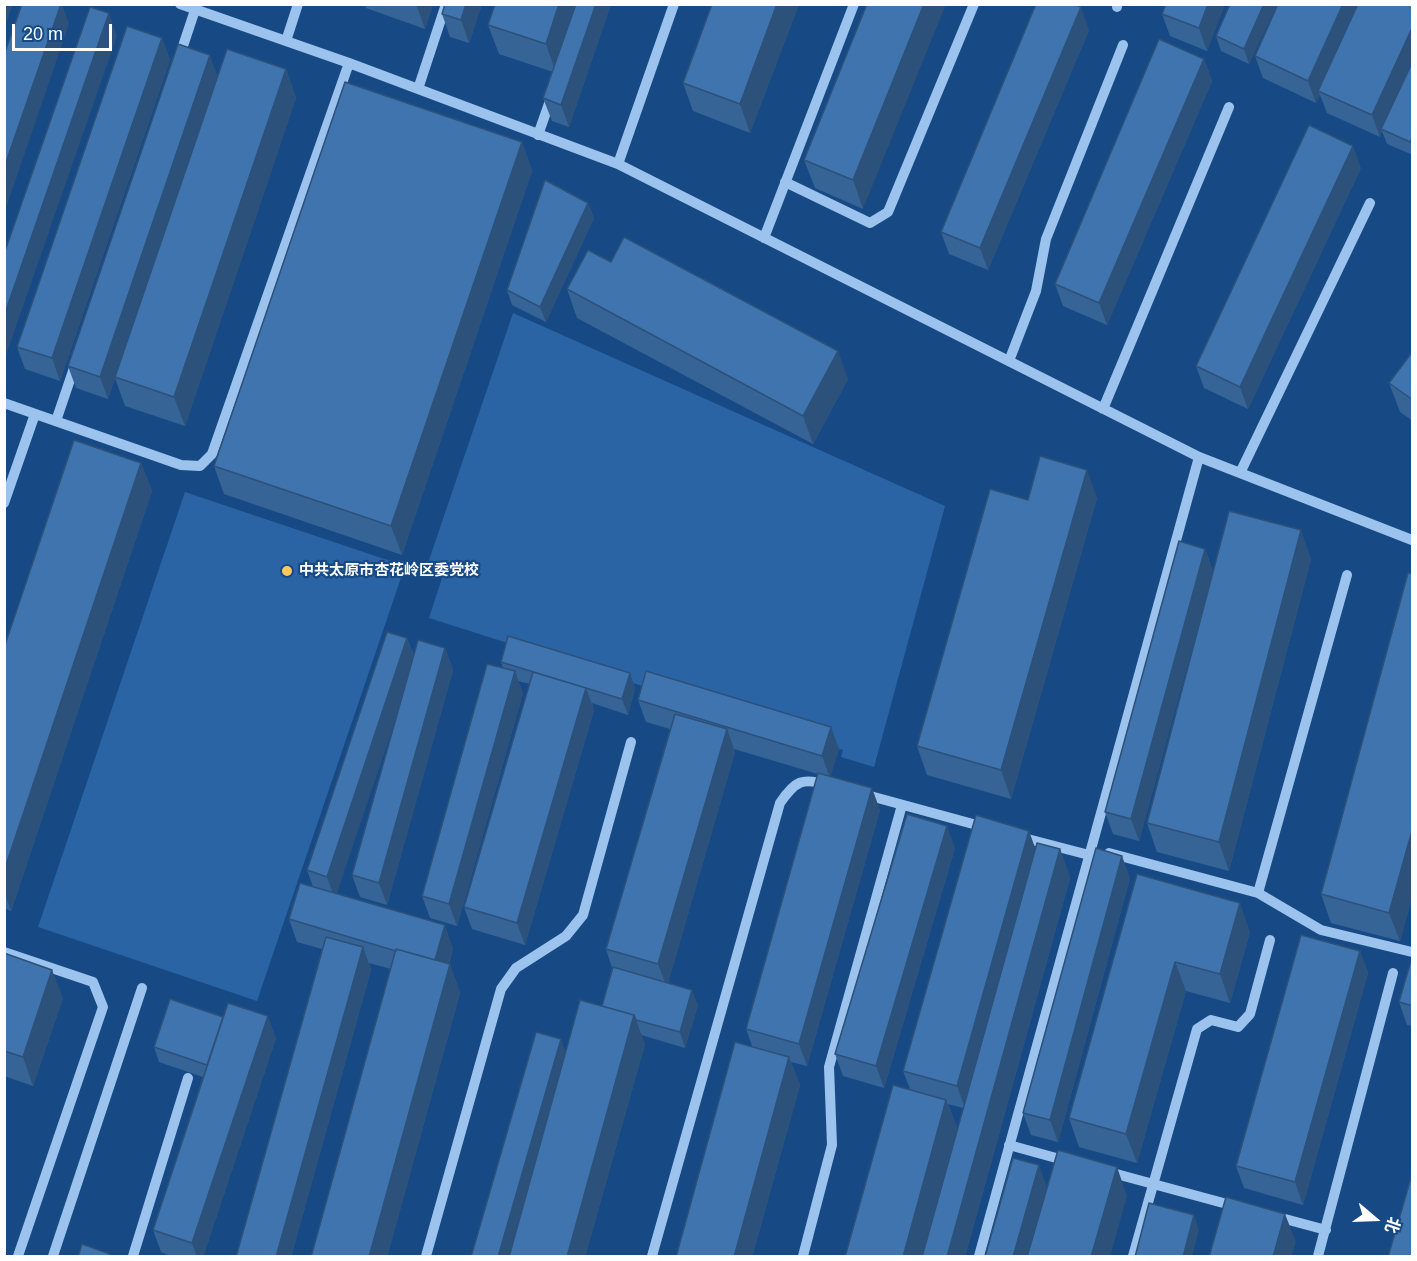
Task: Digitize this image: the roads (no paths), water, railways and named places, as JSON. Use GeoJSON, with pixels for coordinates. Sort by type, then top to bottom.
{"type":"FeatureCollection","features":[{"type":"Feature","properties":{"kind":"street"},"geometry":{"type":"LineString","coordinates":[[180,4],[349,63],[618,164],[1199,457],[1413,540]]}},
{"type":"Feature","properties":{"kind":"street"},"geometry":{"type":"LineString","coordinates":[[286,41],[298,4]]}},
{"type":"Feature","properties":{"kind":"street"},"geometry":{"type":"LineString","coordinates":[[418,89],[446,4]]}},
{"type":"Feature","properties":{"kind":"street"},"geometry":{"type":"LineString","coordinates":[[618,164],[674,4]]}},
{"type":"Feature","properties":{"kind":"street"},"geometry":{"type":"LineString","coordinates":[[764,238],[854,4]]}},
{"type":"Feature","properties":{"kind":"street"},"geometry":{"type":"LineString","coordinates":[[785,182],[870,223],[888,212],[974,4]]}},
{"type":"Feature","properties":{"kind":"street"},"geometry":{"type":"LineString","coordinates":[[177,65],[195,10]]}},
{"type":"Feature","properties":{"kind":"street"},"geometry":{"type":"LineString","coordinates":[[1009,361],[1036,291],[1046,239],[1123,45]]}},
{"type":"Feature","properties":{"kind":"street"},"geometry":{"type":"LineString","coordinates":[[4,403],[181,465],[200,465],[212,454],[349,63]]}},
{"type":"Feature","properties":{"kind":"street"},"geometry":{"type":"LineString","coordinates":[[538,135],[554,91]]}},
{"type":"Feature","properties":{"kind":"street"},"geometry":{"type":"LineString","coordinates":[[1103,409],[1229,107]]}},
{"type":"Feature","properties":{"kind":"street"},"geometry":{"type":"LineString","coordinates":[[1240,473],[1371,203]]}},
{"type":"Feature","properties":{"kind":"street"},"geometry":{"type":"LineString","coordinates":[[56,421],[78,354]]}},
{"type":"Feature","properties":{"kind":"street"},"geometry":{"type":"LineString","coordinates":[[4,503],[35,414]]}},
{"type":"Feature","properties":{"kind":"street"},"geometry":{"type":"LineString","coordinates":[[979,1257],[1199,457]]}},
{"type":"Feature","properties":{"kind":"street"},"geometry":{"type":"LineString","coordinates":[[1258,893],[1347,575]]}},
{"type":"Feature","properties":{"kind":"street"},"geometry":{"type":"LineString","coordinates":[[426,1257],[501,989],[516,968],[566,936],[583,915],[631,742]]}},
{"type":"Feature","properties":{"kind":"street"},"geometry":{"type":"LineString","coordinates":[[652,1257],[780,802],[791,786],[804,781],[834,786]]}},
{"type":"Feature","properties":{"kind":"street"},"geometry":{"type":"LineString","coordinates":[[856,792],[990,829]]}},
{"type":"Feature","properties":{"kind":"street"},"geometry":{"type":"LineString","coordinates":[[803,1257],[832,1144],[829,1067],[902,805]]}},
{"type":"Feature","properties":{"kind":"street"},"geometry":{"type":"LineString","coordinates":[[1012,835],[1258,893],[1321,930],[1413,952]]}},
{"type":"Feature","properties":{"kind":"street"},"geometry":{"type":"LineString","coordinates":[[1133,1257],[1197,1029],[1211,1020],[1238,1027],[1250,1014],[1270,940]]}},
{"type":"Feature","properties":{"kind":"street"},"geometry":{"type":"LineString","coordinates":[[4,952],[93,982],[103,1006],[18,1257]]}},
{"type":"Feature","properties":{"kind":"street"},"geometry":{"type":"LineString","coordinates":[[1318,1257],[1394,973]]}},
{"type":"Feature","properties":{"kind":"street"},"geometry":{"type":"LineString","coordinates":[[53,1257],[142,988]]}},
{"type":"Feature","properties":{"kind":"street"},"geometry":{"type":"LineString","coordinates":[[133,1257],[188,1078]]}},
{"type":"Feature","properties":{"kind":"street"},"geometry":{"type":"LineString","coordinates":[[1009,1145],[1076,1163]]}},
{"type":"Feature","properties":{"kind":"street"},"geometry":{"type":"LineString","coordinates":[[1098,1169],[1245,1209]]}},
{"type":"Feature","properties":{"kind":"street"},"geometry":{"type":"LineString","coordinates":[[1268,1215],[1326,1230]]}},
{"type":"Feature","properties":{"kind":"place","name":"中共太原市杏花岭区委党校"},"geometry":{"type":"Point","coordinates":[287,571]}}]}
